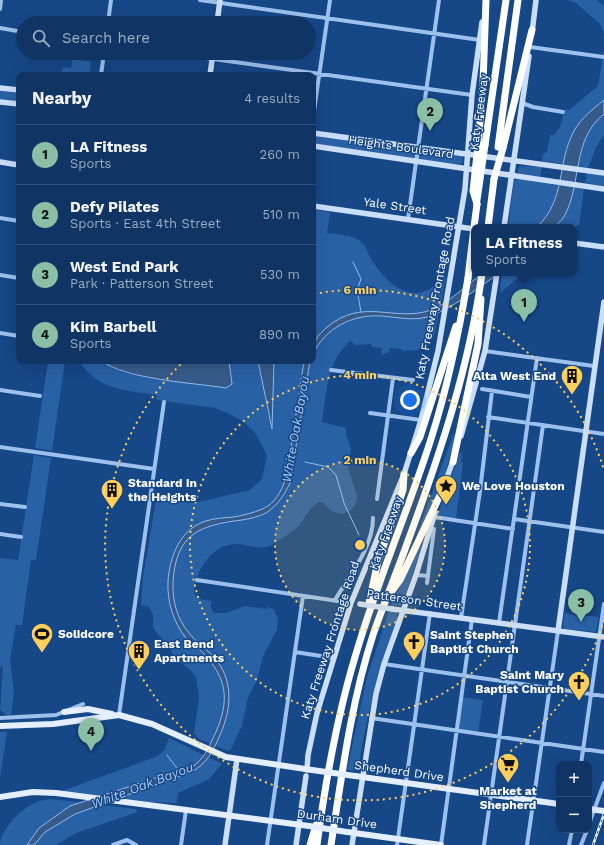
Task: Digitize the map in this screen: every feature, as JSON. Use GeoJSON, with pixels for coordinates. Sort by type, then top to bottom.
{"type":"FeatureCollection","features":[{"type":"Feature","properties":{"kind":"highway"},"geometry":{"type":"LineString","coordinates":[[482,145],[486,0]]}},
{"type":"Feature","properties":{"kind":"highway","name":"Katy Freeway"},"geometry":{"type":"LineString","coordinates":[[474,224],[477,204],[473,191],[506,0]]}},
{"type":"Feature","properties":{"kind":"highway","name":"Katy Freeway"},"geometry":{"type":"LineString","coordinates":[[500,148],[518,0]]}},
{"type":"Feature","properties":{"kind":"highway"},"geometry":{"type":"LineString","coordinates":[[488,224],[494,179],[500,148],[532,30]]}},
{"type":"Feature","properties":{"kind":"highway","name":"Katy Freeway"},"geometry":{"type":"LineString","coordinates":[[317,845],[335,734],[367,619],[431,439],[444,396],[458,335],[471,253]]}},
{"type":"Feature","properties":{"kind":"highway","name":"Katy Freeway"},"geometry":{"type":"LineString","coordinates":[[331,845],[352,715],[365,662],[384,603],[446,434],[472,325],[482,276]]}},
{"type":"Feature","properties":{"kind":"highway"},"geometry":{"type":"LineString","coordinates":[[411,453],[420,437],[435,386],[452,342],[468,278]]}},
{"type":"Feature","properties":{"kind":"highway"},"geometry":{"type":"LineString","coordinates":[[453,462],[478,344],[481,318],[481,283]]}},
{"type":"Feature","properties":{"kind":"highway"},"geometry":{"type":"LineString","coordinates":[[367,619],[371,588],[378,561],[403,490],[404,474]]}},
{"type":"Feature","properties":{"kind":"highway"},"geometry":{"type":"LineString","coordinates":[[384,603],[400,580],[443,489]]}},
{"type":"Feature","properties":{"kind":"highway"},"geometry":{"type":"LineString","coordinates":[[310,845],[323,804]]}},
{"type":"Feature","properties":{"kind":"main road","name":"Katy Freeway Frontage Road"},"geometry":{"type":"LineString","coordinates":[[296,845],[302,825],[313,731],[351,603],[404,474],[411,453],[421,420],[438,351],[460,227],[468,154],[472,95],[486,0]]}},
{"type":"Feature","properties":{"kind":"main road"},"geometry":{"type":"LineString","coordinates":[[504,224],[536,0]]}},
{"type":"Feature","properties":{"kind":"main road"},"geometry":{"type":"LineString","coordinates":[[218,16],[220,1]]}},
{"type":"Feature","properties":{"kind":"main road"},"geometry":{"type":"LineString","coordinates":[[210,72],[212,60]]}},
{"type":"Feature","properties":{"kind":"main road"},"geometry":{"type":"LineString","coordinates":[[0,88],[16,90]]}},
{"type":"Feature","properties":{"kind":"main road"},"geometry":{"type":"LineString","coordinates":[[0,102],[16,104]]}},
{"type":"Feature","properties":{"kind":"main road","name":"Heights Boulevard"},"geometry":{"type":"LineString","coordinates":[[316,133],[604,173]]}},
{"type":"Feature","properties":{"kind":"main road","name":"Heights Boulevard"},"geometry":{"type":"LineString","coordinates":[[316,146],[466,167],[604,189]]}},
{"type":"Feature","properties":{"kind":"main road"},"geometry":{"type":"LineString","coordinates":[[0,162],[16,164]]}},
{"type":"Feature","properties":{"kind":"main road","name":"Yale Street"},"geometry":{"type":"LineString","coordinates":[[316,206],[471,228]]}},
{"type":"Feature","properties":{"kind":"main road"},"geometry":{"type":"LineString","coordinates":[[577,243],[604,247]]}},
{"type":"Feature","properties":{"kind":"main road"},"geometry":{"type":"LineString","coordinates":[[352,845],[371,718],[384,664],[416,575],[476,388],[485,351],[497,276]]}},
{"type":"Feature","properties":{"kind":"main road"},"geometry":{"type":"LineString","coordinates":[[558,631],[604,302]]}},
{"type":"Feature","properties":{"kind":"main road","name":"Patterson Street"},"geometry":{"type":"LineString","coordinates":[[351,603],[602,637]]}},
{"type":"Feature","properties":{"kind":"main road","name":"Shepherd Drive"},"geometry":{"type":"LineString","coordinates":[[64,712],[88,709],[141,719],[226,757],[279,765],[308,772],[355,776],[556,804]]}},
{"type":"Feature","properties":{"kind":"main road"},"geometry":{"type":"LineString","coordinates":[[0,726],[53,724],[119,715]]}},
{"type":"Feature","properties":{"kind":"main road"},"geometry":{"type":"LineString","coordinates":[[225,845],[237,759]]}},
{"type":"Feature","properties":{"kind":"main road","name":"Durham Drive"},"geometry":{"type":"LineString","coordinates":[[0,797],[33,792],[56,793],[302,825],[398,842],[441,845]]}},
{"type":"Feature","properties":{"kind":"main road"},"geometry":{"type":"LineString","coordinates":[[592,809],[604,811]]}},
{"type":"Feature","properties":{"kind":"street"},"geometry":{"type":"LineString","coordinates":[[0,9],[1,0]]}},
{"type":"Feature","properties":{"kind":"street"},"geometry":{"type":"LineString","coordinates":[[109,16],[111,0]]}},
{"type":"Feature","properties":{"kind":"street"},"geometry":{"type":"LineString","coordinates":[[200,0],[220,1],[314,16]]}},
{"type":"Feature","properties":{"kind":"street"},"geometry":{"type":"LineString","coordinates":[[316,99],[330,0]]}},
{"type":"Feature","properties":{"kind":"street"},"geometry":{"type":"LineString","coordinates":[[408,219],[439,0]]}},
{"type":"Feature","properties":{"kind":"street"},"geometry":{"type":"LineString","coordinates":[[316,16],[480,40]]}},
{"type":"Feature","properties":{"kind":"street"},"geometry":{"type":"LineString","coordinates":[[0,28],[16,31]]}},
{"type":"Feature","properties":{"kind":"street"},"geometry":{"type":"LineString","coordinates":[[530,47],[604,57]]}},
{"type":"Feature","properties":{"kind":"street"},"geometry":{"type":"LineString","coordinates":[[101,72],[103,60]]}},
{"type":"Feature","properties":{"kind":"street"},"geometry":{"type":"LineString","coordinates":[[237,60],[308,72]]}},
{"type":"Feature","properties":{"kind":"street"},"geometry":{"type":"LineString","coordinates":[[316,73],[472,95]]}},
{"type":"Feature","properties":{"kind":"street"},"geometry":{"type":"LineString","coordinates":[[522,103],[533,107],[562,112]]}},
{"type":"Feature","properties":{"kind":"street"},"geometry":{"type":"LineString","coordinates":[[0,218],[16,221]]}},
{"type":"Feature","properties":{"kind":"street"},"geometry":{"type":"LineString","coordinates":[[0,275],[16,278]]}},
{"type":"Feature","properties":{"kind":"street"},"geometry":{"type":"LineString","coordinates":[[0,333],[16,336]]}},
{"type":"Feature","properties":{"kind":"street"},"geometry":{"type":"LineString","coordinates":[[485,351],[594,366]]}},
{"type":"Feature","properties":{"kind":"street"},"geometry":{"type":"LineString","coordinates":[[499,623],[537,358]]}},
{"type":"Feature","properties":{"kind":"street"},"geometry":{"type":"LineString","coordinates":[[331,370],[413,380]]}},
{"type":"Feature","properties":{"kind":"street"},"geometry":{"type":"LineString","coordinates":[[377,499],[393,378]]}},
{"type":"Feature","properties":{"kind":"street"},"geometry":{"type":"LineString","coordinates":[[482,389],[531,396]]}},
{"type":"Feature","properties":{"kind":"street"},"geometry":{"type":"LineString","coordinates":[[0,390],[40,396]]}},
{"type":"Feature","properties":{"kind":"street"},"geometry":{"type":"LineString","coordinates":[[461,618],[492,391]]}},
{"type":"Feature","properties":{"kind":"street"},"geometry":{"type":"LineString","coordinates":[[119,715],[164,402]]}},
{"type":"Feature","properties":{"kind":"street"},"geometry":{"type":"LineString","coordinates":[[370,413],[421,420]]}},
{"type":"Feature","properties":{"kind":"street"},"geometry":{"type":"LineString","coordinates":[[488,416],[604,434]]}},
{"type":"Feature","properties":{"kind":"street"},"geometry":{"type":"LineString","coordinates":[[484,845],[544,425]]}},
{"type":"Feature","properties":{"kind":"street"},"geometry":{"type":"LineString","coordinates":[[0,447],[154,469]]}},
{"type":"Feature","properties":{"kind":"street"},"geometry":{"type":"LineString","coordinates":[[0,504],[25,507]]}},
{"type":"Feature","properties":{"kind":"street"},"geometry":{"type":"LineString","coordinates":[[434,517],[513,529]]}},
{"type":"Feature","properties":{"kind":"street"},"geometry":{"type":"LineString","coordinates":[[335,600],[368,543],[373,518]]}},
{"type":"Feature","properties":{"kind":"street"},"geometry":{"type":"LineString","coordinates":[[514,519],[604,532]]}},
{"type":"Feature","properties":{"kind":"street"},"geometry":{"type":"LineString","coordinates":[[427,583],[434,529]]}},
{"type":"Feature","properties":{"kind":"street"},"geometry":{"type":"LineString","coordinates":[[0,534],[21,537]]}},
{"type":"Feature","properties":{"kind":"street"},"geometry":{"type":"LineString","coordinates":[[416,575],[428,576]]}},
{"type":"Feature","properties":{"kind":"street","name":"Patterson Street"},"geometry":{"type":"LineString","coordinates":[[197,580],[351,603]]}},
{"type":"Feature","properties":{"kind":"street"},"geometry":{"type":"LineString","coordinates":[[267,845],[303,596]]}},
{"type":"Feature","properties":{"kind":"street"},"geometry":{"type":"LineString","coordinates":[[581,761],[591,694],[602,637],[604,604]]}},
{"type":"Feature","properties":{"kind":"street"},"geometry":{"type":"LineString","coordinates":[[398,842],[430,613]]}},
{"type":"Feature","properties":{"kind":"street"},"geometry":{"type":"LineString","coordinates":[[441,845],[472,619]]}},
{"type":"Feature","properties":{"kind":"street"},"geometry":{"type":"LineString","coordinates":[[527,845],[558,631]]}},
{"type":"Feature","properties":{"kind":"street"},"geometry":{"type":"LineString","coordinates":[[295,652],[334,658]]}},
{"type":"Feature","properties":{"kind":"street"},"geometry":{"type":"LineString","coordinates":[[384,664],[604,696]]}},
{"type":"Feature","properties":{"kind":"street"},"geometry":{"type":"LineString","coordinates":[[0,718],[44,716],[64,712],[83,704]]}},
{"type":"Feature","properties":{"kind":"street"},"geometry":{"type":"LineString","coordinates":[[371,718],[414,726],[604,752]]}},
{"type":"Feature","properties":{"kind":"street"},"geometry":{"type":"LineString","coordinates":[[592,809],[604,783]]}},
{"type":"Feature","properties":{"kind":"street"},"geometry":{"type":"LineString","coordinates":[[181,845],[186,810]]}},
{"type":"Feature","properties":{"kind":"street"},"geometry":{"type":"LineString","coordinates":[[569,845],[571,833]]}},
{"type":"Feature","properties":{"kind":"street"},"geometry":{"type":"LineString","coordinates":[[581,845],[586,833]]}},
{"type":"Feature","properties":{"kind":"street"},"geometry":{"type":"LineString","coordinates":[[113,845],[127,840],[136,845]]}},
{"type":"Feature","properties":{"kind":"shaded area"},"geometry":{"type":"Polygon","coordinates":[[[567,0],[597,0],[604,6],[604,33],[600,24],[576,3],[567,0]]]}},
{"type":"Feature","properties":{"kind":"shaded area"},"geometry":{"type":"Polygon","coordinates":[[[604,49],[604,100],[589,114],[578,128],[570,144],[563,164],[542,161],[543,154],[547,152],[550,135],[554,135],[560,127],[565,109],[569,110],[598,86],[604,49]]]}},
{"type":"Feature","properties":{"kind":"shaded area"},"geometry":{"type":"Polygon","coordinates":[[[72,60],[91,62],[89,72],[62,72],[63,67],[71,68],[72,60]]]}},
{"type":"Feature","properties":{"kind":"shaded area"},"geometry":{"type":"Polygon","coordinates":[[[0,91],[16,93],[16,102],[0,100],[0,91]]]}},
{"type":"Feature","properties":{"kind":"shaded area"},"geometry":{"type":"Polygon","coordinates":[[[604,114],[604,135],[596,147],[588,168],[578,166],[583,144],[589,131],[604,114]]]}},
{"type":"Feature","properties":{"kind":"shaded area"},"geometry":{"type":"Polygon","coordinates":[[[316,135],[463,156],[462,164],[441,163],[316,145],[316,135]]]}},
{"type":"Feature","properties":{"kind":"shaded area"},"geometry":{"type":"Polygon","coordinates":[[[519,166],[542,167],[540,177],[518,173],[519,166]]]}},
{"type":"Feature","properties":{"kind":"shaded area"},"geometry":{"type":"Polygon","coordinates":[[[587,173],[604,176],[604,186],[585,183],[587,173]]]}},
{"type":"Feature","properties":{"kind":"shaded area"},"geometry":{"type":"Polygon","coordinates":[[[519,178],[559,186],[556,198],[551,208],[540,224],[508,224],[514,181],[519,178]]]}},
{"type":"Feature","properties":{"kind":"shaded area"},"geometry":{"type":"Polygon","coordinates":[[[573,187],[584,189],[579,225],[558,224],[565,215],[573,187]]]}},
{"type":"Feature","properties":{"kind":"shaded area"},"geometry":{"type":"Polygon","coordinates":[[[316,210],[330,212],[327,233],[348,236],[360,241],[366,247],[376,267],[397,287],[414,293],[423,292],[433,287],[443,276],[446,278],[434,337],[418,350],[402,351],[402,349],[390,348],[389,352],[381,355],[382,348],[372,347],[371,344],[356,345],[350,341],[336,359],[332,368],[322,422],[346,428],[346,434],[351,449],[348,468],[357,496],[356,504],[350,511],[342,514],[331,511],[324,503],[319,502],[310,510],[296,528],[272,545],[268,547],[254,547],[240,544],[227,545],[212,554],[201,568],[197,576],[194,593],[200,599],[211,601],[211,608],[214,613],[226,613],[245,606],[267,609],[267,607],[274,609],[278,619],[277,630],[263,656],[257,680],[248,698],[242,726],[231,749],[228,751],[199,739],[194,733],[199,698],[196,677],[173,655],[170,648],[156,632],[153,626],[153,614],[149,607],[141,605],[143,577],[156,501],[160,499],[194,503],[250,490],[262,479],[267,455],[255,433],[244,422],[230,414],[215,408],[156,400],[157,395],[113,387],[94,378],[81,364],[107,364],[125,373],[227,388],[232,384],[229,364],[259,364],[271,429],[274,364],[316,364],[316,210]]]}},
{"type":"Feature","properties":{"kind":"shaded area"},"geometry":{"type":"Polygon","coordinates":[[[502,276],[520,276],[500,293],[502,276]]]}},
{"type":"Feature","properties":{"kind":"shaded area"},"geometry":{"type":"Polygon","coordinates":[[[48,364],[65,364],[52,451],[35,448],[48,364]]]}},
{"type":"Feature","properties":{"kind":"shaded area"},"geometry":{"type":"Polygon","coordinates":[[[453,435],[456,435],[444,478],[418,538],[416,537],[453,435]]]}},
{"type":"Feature","properties":{"kind":"shaded area"},"geometry":{"type":"Polygon","coordinates":[[[460,453],[462,453],[461,462],[463,462],[456,519],[440,516],[438,514],[460,453]]]}},
{"type":"Feature","properties":{"kind":"shaded area"},"geometry":{"type":"Polygon","coordinates":[[[34,455],[51,458],[36,560],[31,560],[22,625],[16,625],[10,660],[14,692],[11,715],[7,715],[0,710],[3,667],[0,666],[0,558],[18,560],[34,455]]]}},
{"type":"Feature","properties":{"kind":"shaded area"},"geometry":{"type":"Polygon","coordinates":[[[419,547],[421,547],[403,604],[399,606],[391,605],[419,547]]]}},
{"type":"Feature","properties":{"kind":"shaded area"},"geometry":{"type":"Polygon","coordinates":[[[389,611],[397,612],[397,621],[373,696],[358,771],[347,770],[367,677],[389,611]]]}},
{"type":"Feature","properties":{"kind":"shaded area"},"geometry":{"type":"Polygon","coordinates":[[[564,613],[599,617],[596,632],[565,629],[563,627],[564,613]]]}},
{"type":"Feature","properties":{"kind":"shaded area"},"geometry":{"type":"Polygon","coordinates":[[[462,697],[483,700],[478,734],[459,729],[462,697]]]}},
{"type":"Feature","properties":{"kind":"shaded area"},"geometry":{"type":"Polygon","coordinates":[[[0,732],[7,732],[0,778],[0,732]]]}},
{"type":"Feature","properties":{"kind":"shaded area"},"geometry":{"type":"Polygon","coordinates":[[[169,738],[222,764],[209,779],[178,793],[176,803],[149,802],[62,791],[158,756],[165,749],[169,738]]]}},
{"type":"Feature","properties":{"kind":"shaded area"},"geometry":{"type":"Polygon","coordinates":[[[50,799],[136,809],[138,812],[76,833],[56,845],[0,845],[3,834],[16,816],[34,803],[50,799]]]}},
{"type":"Feature","properties":{"kind":"water"},"geometry":{"type":"Polygon","coordinates":[[[604,100],[604,114],[594,124],[582,148],[574,189],[565,215],[558,224],[539,224],[553,204],[557,193],[568,143],[577,126],[604,100]]]}},
{"type":"Feature","properties":{"kind":"water"},"geometry":{"type":"Polygon","coordinates":[[[479,276],[496,276],[455,304],[427,317],[410,319],[371,316],[350,320],[332,330],[316,349],[316,341],[326,328],[340,319],[353,314],[366,312],[404,314],[417,313],[431,310],[450,299],[479,276]]]}},
{"type":"Feature","properties":{"kind":"water"},"geometry":{"type":"Polygon","coordinates":[[[107,364],[229,364],[232,384],[226,388],[161,379],[126,372],[107,364]]]}},
{"type":"Feature","properties":{"kind":"water"},"geometry":{"type":"Polygon","coordinates":[[[259,364],[274,364],[272,429],[259,364]]]}},
{"type":"Feature","properties":{"kind":"water","name":"White Oak Bayou"},"geometry":{"type":"Polygon","coordinates":[[[304,364],[310,364],[290,483],[283,496],[274,507],[262,515],[208,527],[197,532],[183,545],[178,555],[173,582],[173,596],[178,615],[185,628],[220,665],[228,684],[229,704],[227,714],[224,725],[212,752],[197,769],[75,814],[45,832],[34,845],[27,845],[39,828],[70,806],[195,765],[202,758],[216,732],[220,721],[223,710],[224,691],[218,673],[212,664],[181,632],[174,618],[168,589],[171,562],[178,545],[189,530],[209,520],[256,512],[268,506],[272,503],[282,488],[287,475],[304,364]]]}},
{"type":"Feature","properties":{"kind":"waterway"},"geometry":{"type":"LineString","coordinates":[[353,262],[361,279],[357,290],[361,312]]}},
{"type":"Feature","properties":{"kind":"waterway"},"geometry":{"type":"LineString","coordinates":[[305,462],[328,467],[336,475],[344,503],[359,535]]}},
{"type":"Feature","properties":{"kind":"waterway","name":"White Oak Bayou"},"geometry":{"type":"LineString","coordinates":[[167,755],[179,771]]}},
{"type":"Feature","properties":{"kind":"railway"},"geometry":{"type":"LineString","coordinates":[[593,845],[604,814]]}},
{"type":"Feature","properties":{"kind":"place","name":"Defy Pilates"},"geometry":{"type":"Point","coordinates":[430,131]}},
{"type":"Feature","properties":{"kind":"place","name":"LA Fitness"},"geometry":{"type":"Point","coordinates":[524,322]}},
{"type":"Feature","properties":{"kind":"place","name":"Alta West End"},"geometry":{"type":"Point","coordinates":[572,396]}},
{"type":"Feature","properties":{"kind":"place","name":"We Love Houston"},"geometry":{"type":"Point","coordinates":[446,506]}},
{"type":"Feature","properties":{"kind":"place","name":"Standard in the Heights"},"geometry":{"type":"Point","coordinates":[112,510]}},
{"type":"Feature","properties":{"kind":"place","name":"West End Park"},"geometry":{"type":"Point","coordinates":[581,622]}},
{"type":"Feature","properties":{"kind":"place","name":"Solidcore"},"geometry":{"type":"Point","coordinates":[42,654]}},
{"type":"Feature","properties":{"kind":"place","name":"Saint Stephen Baptist Church"},"geometry":{"type":"Point","coordinates":[414,662]}},
{"type":"Feature","properties":{"kind":"place","name":"East Bend Apartments"},"geometry":{"type":"Point","coordinates":[139,670]}},
{"type":"Feature","properties":{"kind":"place","name":"Saint Mary Baptist Church"},"geometry":{"type":"Point","coordinates":[579,702]}},
{"type":"Feature","properties":{"kind":"place","name":"Kim Barbell"},"geometry":{"type":"Point","coordinates":[91,751]}},
{"type":"Feature","properties":{"kind":"place","name":"Market at Shepherd"},"geometry":{"type":"Point","coordinates":[508,784]}}]}
